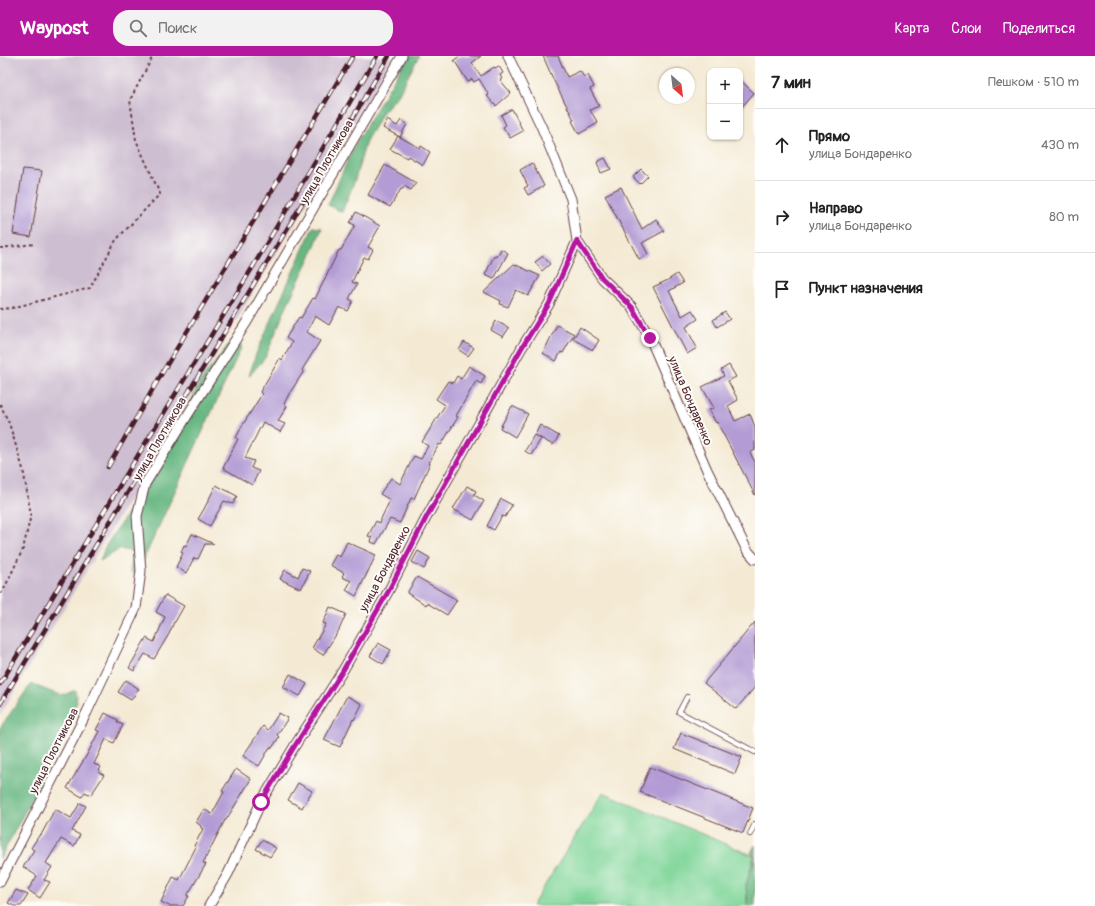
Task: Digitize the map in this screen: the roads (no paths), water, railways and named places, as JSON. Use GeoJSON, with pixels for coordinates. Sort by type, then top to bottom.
{"type":"FeatureCollection","features":[{"type":"Feature","properties":{"kind":"street","name":"улица Плотникова"},"geometry":{"type":"LineString","coordinates":[[0,882],[91,706],[136,608],[141,571],[137,516],[145,484],[252,313],[402,56]]}},
{"type":"Feature","properties":{"kind":"street","name":"улица Бондаренко"},"geometry":{"type":"LineString","coordinates":[[508,56],[542,128],[571,198],[577,241],[602,278],[632,307],[650,338],[707,470],[747,550],[755,559]]}},
{"type":"Feature","properties":{"kind":"street","name":"улица Бондаренко"},"geometry":{"type":"LineString","coordinates":[[209,906],[228,874],[261,802],[342,672],[388,592],[426,518],[521,349],[549,304],[577,241]]}},
{"type":"Feature","properties":{"kind":"lane"},"geometry":{"type":"LineString","coordinates":[[687,697],[679,712],[755,752]]}},
{"type":"Feature","properties":{"kind":"lane"},"geometry":{"type":"LineString","coordinates":[[750,834],[755,824]]}},
{"type":"Feature","properties":{"kind":"railway"},"geometry":{"type":"LineString","coordinates":[[108,467],[165,368],[353,56]]}},
{"type":"Feature","properties":{"kind":"railway"},"geometry":{"type":"LineString","coordinates":[[0,684],[254,265],[377,56]]}},
{"type":"Feature","properties":{"kind":"railway"},"geometry":{"type":"LineString","coordinates":[[0,704],[290,224],[389,56]]}}]}
